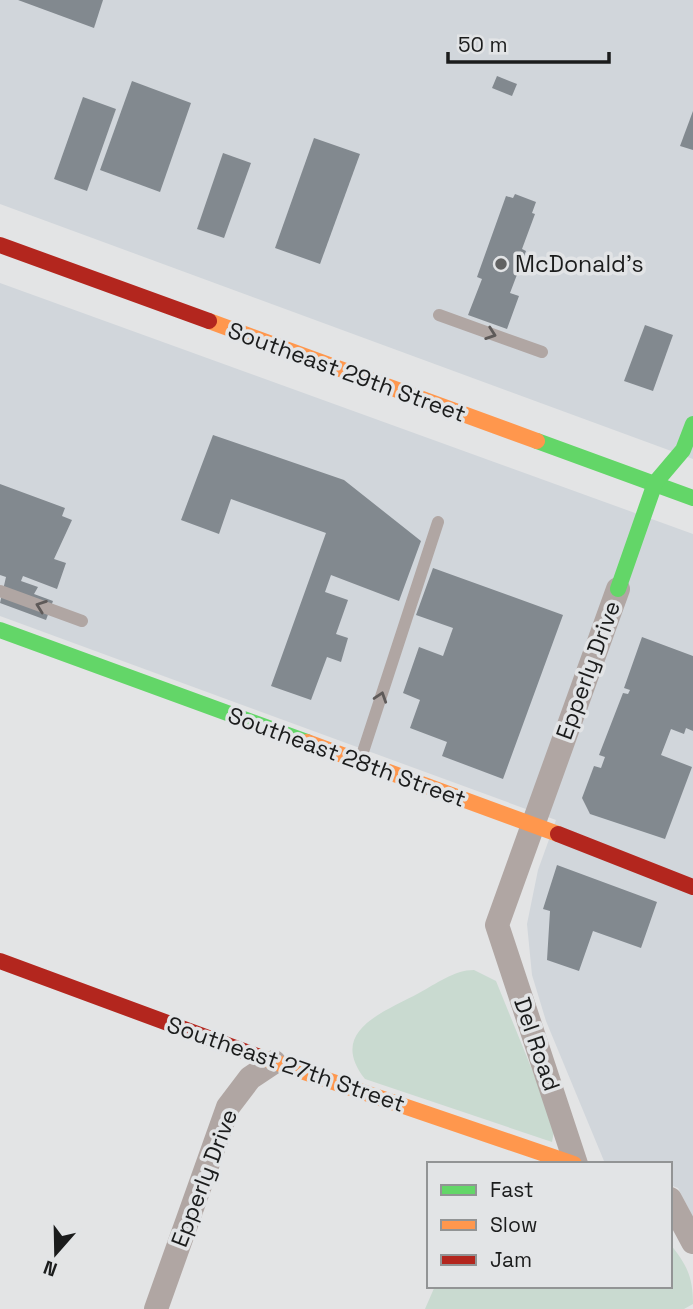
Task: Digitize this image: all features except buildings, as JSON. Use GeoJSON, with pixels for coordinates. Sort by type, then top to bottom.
{"type":"FeatureCollection","features":[{"type":"Feature","properties":{"kind":"street","name":"Southeast 29th Street"},"geometry":{"type":"LineString","coordinates":[[0,245],[693,498]]}},
{"type":"Feature","properties":{"kind":"street","name":"Epperly Drive"},"geometry":{"type":"LineString","coordinates":[[497,925],[654,483],[683,450],[693,424]]}},
{"type":"Feature","properties":{"kind":"street","name":"Southeast 28th Street"},"geometry":{"type":"LineString","coordinates":[[0,630],[532,824],[693,887]]}},
{"type":"Feature","properties":{"kind":"street","name":"Del Road"},"geometry":{"type":"LineString","coordinates":[[497,925],[574,1162]]}},
{"type":"Feature","properties":{"kind":"street","name":"Southeast 27th Street"},"geometry":{"type":"LineString","coordinates":[[0,961],[274,1062],[569,1162]]}},
{"type":"Feature","properties":{"kind":"street","name":"Epperly Drive"},"geometry":{"type":"LineString","coordinates":[[156,1309],[228,1107],[250,1078],[274,1062]]}},
{"type":"Feature","properties":{"kind":"street"},"geometry":{"type":"LineString","coordinates":[[672,1200],[693,1242]]}},
{"type":"Feature","properties":{"kind":"lane"},"geometry":{"type":"LineString","coordinates":[[439,315],[542,352]]}},
{"type":"Feature","properties":{"kind":"lane"},"geometry":{"type":"LineString","coordinates":[[360,762],[438,522]]}},
{"type":"Feature","properties":{"kind":"lane"},"geometry":{"type":"LineString","coordinates":[[0,591],[82,621]]}},
{"type":"Feature","properties":{"kind":"shaded area"},"geometry":{"type":"Polygon","coordinates":[[[0,0],[693,0],[693,459],[0,204],[0,0]]]}},
{"type":"Feature","properties":{"kind":"shaded area"},"geometry":{"type":"Polygon","coordinates":[[[0,283],[693,534],[693,1218],[678,1188],[672,1186],[672,1162],[604,1161],[546,1021],[532,975],[527,924],[538,870],[556,820],[0,616],[0,283]]]}},
{"type":"Feature","properties":{"kind":"green space"},"geometry":{"type":"Polygon","coordinates":[[[474,970],[496,981],[555,1126],[552,1142],[365,1079],[355,1062],[352,1048],[356,1036],[365,1025],[445,978],[474,970]]]}},
{"type":"Feature","properties":{"kind":"green space"},"geometry":{"type":"Polygon","coordinates":[[[672,1247],[685,1265],[692,1286],[693,1304],[684,1309],[425,1309],[434,1288],[672,1288],[672,1247]]]}},
{"type":"Feature","properties":{"kind":"traffic: fast"},"geometry":{"type":"LineString","coordinates":[[618,589],[655,483],[683,450],[693,424]]}},
{"type":"Feature","properties":{"kind":"traffic: fast"},"geometry":{"type":"LineString","coordinates":[[537,441],[693,498]]}},
{"type":"Feature","properties":{"kind":"traffic: fast"},"geometry":{"type":"LineString","coordinates":[[0,630],[307,742]]}},
{"type":"Feature","properties":{"kind":"traffic: slow"},"geometry":{"type":"LineString","coordinates":[[209,321],[537,441]]}},
{"type":"Feature","properties":{"kind":"traffic: slow"},"geometry":{"type":"LineString","coordinates":[[307,742],[558,834]]}},
{"type":"Feature","properties":{"kind":"traffic: slow"},"geometry":{"type":"LineString","coordinates":[[257,1056],[568,1162]]}},
{"type":"Feature","properties":{"kind":"traffic: jam"},"geometry":{"type":"LineString","coordinates":[[0,245],[209,321]]}},
{"type":"Feature","properties":{"kind":"traffic: jam"},"geometry":{"type":"LineString","coordinates":[[558,834],[693,887]]}},
{"type":"Feature","properties":{"kind":"traffic: jam"},"geometry":{"type":"LineString","coordinates":[[0,961],[257,1056]]}},
{"type":"Feature","properties":{"kind":"place","name":"McDonald's"},"geometry":{"type":"Point","coordinates":[501,264]}}]}
